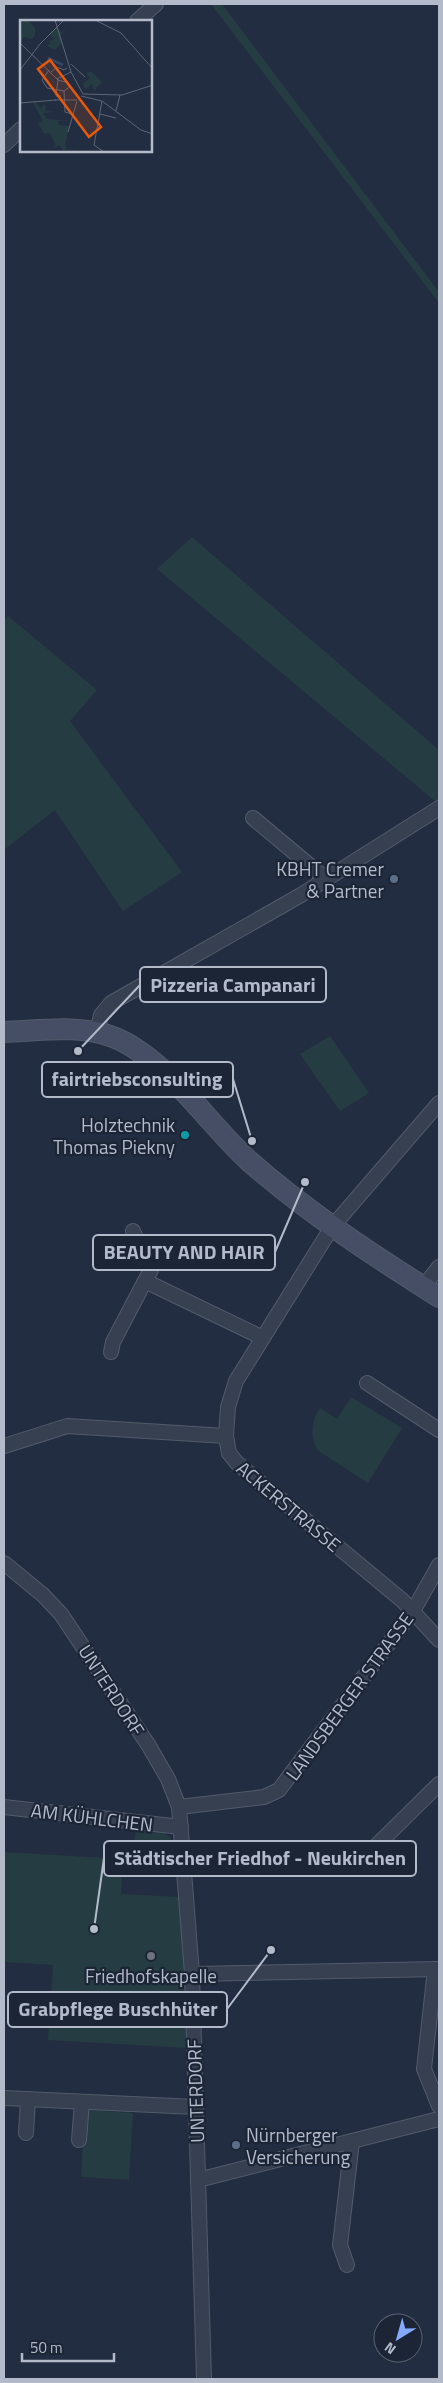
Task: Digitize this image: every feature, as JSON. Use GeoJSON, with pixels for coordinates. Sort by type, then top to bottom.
{"type":"FeatureCollection","features":[{"type":"Feature","properties":{"kind":"street"},"geometry":{"type":"LineString","coordinates":[[138,20],[156,4]]}},
{"type":"Feature","properties":{"kind":"street"},"geometry":{"type":"LineString","coordinates":[[4,145],[20,130]]}},
{"type":"Feature","properties":{"kind":"street"},"geometry":{"type":"LineString","coordinates":[[98,1033],[100,1015],[110,1003],[326,879],[439,808]]}},
{"type":"Feature","properties":{"kind":"street"},"geometry":{"type":"LineString","coordinates":[[253,818],[326,879]]}},
{"type":"Feature","properties":{"kind":"street"},"geometry":{"type":"LineString","coordinates":[[4,1032],[72,1031],[98,1033],[120,1040],[149,1060],[181,1089],[249,1160],[332,1227],[431,1292],[439,1267]]}},
{"type":"Feature","properties":{"kind":"street"},"geometry":{"type":"LineString","coordinates":[[4,1446],[54,1428],[67,1426],[226,1436],[232,1389],[261,1337],[332,1227],[439,1103]]}},
{"type":"Feature","properties":{"kind":"street"},"geometry":{"type":"LineString","coordinates":[[111,1352],[113,1342],[151,1270],[133,1231]]}},
{"type":"Feature","properties":{"kind":"street"},"geometry":{"type":"LineString","coordinates":[[145,1281],[261,1337]]}},
{"type":"Feature","properties":{"kind":"street"},"geometry":{"type":"LineString","coordinates":[[367,1383],[439,1430]]}},
{"type":"Feature","properties":{"kind":"street","name":"ACKERSTRASSE"},"geometry":{"type":"LineString","coordinates":[[226,1436],[229,1453],[240,1466],[413,1611],[439,1640]]}},
{"type":"Feature","properties":{"kind":"street","name":"UNTERDORF"},"geometry":{"type":"LineString","coordinates":[[4,1563],[43,1595],[61,1614],[149,1746],[171,1785],[179,1807],[192,1974],[204,2379]]}},
{"type":"Feature","properties":{"kind":"street","name":"LANDSBERGER STRASSE"},"geometry":{"type":"LineString","coordinates":[[179,1807],[264,1797],[279,1790],[413,1611],[439,1565]]}},
{"type":"Feature","properties":{"kind":"street"},"geometry":{"type":"LineString","coordinates":[[357,1854],[374,1848],[439,1784]]}},
{"type":"Feature","properties":{"kind":"street","name":"AM KÜHLCHEN"},"geometry":{"type":"LineString","coordinates":[[4,1807],[181,1827]]}},
{"type":"Feature","properties":{"kind":"street"},"geometry":{"type":"LineString","coordinates":[[192,1974],[437,1969],[424,2070],[439,2106]]}},
{"type":"Feature","properties":{"kind":"street"},"geometry":{"type":"LineString","coordinates":[[4,2098],[195,2107]]}},
{"type":"Feature","properties":{"kind":"street"},"geometry":{"type":"LineString","coordinates":[[26,2133],[28,2099]]}},
{"type":"Feature","properties":{"kind":"street"},"geometry":{"type":"LineString","coordinates":[[79,2140],[82,2102]]}},
{"type":"Feature","properties":{"kind":"street"},"geometry":{"type":"LineString","coordinates":[[198,2180],[439,2119]]}},
{"type":"Feature","properties":{"kind":"street"},"geometry":{"type":"LineString","coordinates":[[347,2265],[340,2245],[352,2141]]}},
{"type":"Feature","properties":{"kind":"green space"},"geometry":{"type":"Polygon","coordinates":[[[211,4],[222,4],[439,292],[439,303],[211,4]]]}},
{"type":"Feature","properties":{"kind":"green space"},"geometry":{"type":"Polygon","coordinates":[[[192,537],[439,750],[439,800],[436,802],[157,569],[192,537]]]}},
{"type":"Feature","properties":{"kind":"green space"},"geometry":{"type":"Polygon","coordinates":[[[8,616],[97,690],[70,721],[182,872],[123,911],[55,810],[4,850],[4,620],[8,616]]]}},
{"type":"Feature","properties":{"kind":"green space"},"geometry":{"type":"Polygon","coordinates":[[[330,1036],[369,1093],[340,1111],[300,1054],[330,1036]]]}},
{"type":"Feature","properties":{"kind":"green space"},"geometry":{"type":"Polygon","coordinates":[[[351,1397],[402,1428],[368,1483],[317,1450],[312,1434],[313,1423],[320,1408],[337,1419],[351,1397]]]}},
{"type":"Feature","properties":{"kind":"green space"},"geometry":{"type":"Polygon","coordinates":[[[136,1829],[166,1834],[173,1843],[177,1861],[132,1858],[136,1829]]]}},
{"type":"Feature","properties":{"kind":"green space"},"geometry":{"type":"Polygon","coordinates":[[[4,1852],[123,1859],[121,1894],[181,1897],[186,1972],[183,1972],[186,2048],[48,2040],[53,1965],[4,1962],[4,1852]]]}},
{"type":"Feature","properties":{"kind":"green space"},"geometry":{"type":"Polygon","coordinates":[[[85,2110],[133,2113],[129,2180],[81,2177],[85,2110]]]}},
{"type":"Feature","properties":{"kind":"place","name":"KBHT Cremer & Partner"},"geometry":{"type":"Point","coordinates":[394,879]}},
{"type":"Feature","properties":{"kind":"place","name":"Pizzeria Campanari"},"geometry":{"type":"Point","coordinates":[78,1051]}},
{"type":"Feature","properties":{"kind":"place","name":"Holztechnik Thomas Piekny"},"geometry":{"type":"Point","coordinates":[185,1135]}},
{"type":"Feature","properties":{"kind":"place","name":"fairtriebsconsulting"},"geometry":{"type":"Point","coordinates":[252,1141]}},
{"type":"Feature","properties":{"kind":"place","name":"BEAUTY AND HAIR"},"geometry":{"type":"Point","coordinates":[305,1182]}},
{"type":"Feature","properties":{"kind":"place","name":"Städtischer Friedhof - Neukirchen"},"geometry":{"type":"Point","coordinates":[94,1929]}},
{"type":"Feature","properties":{"kind":"place","name":"Grabpflege Buschhüter"},"geometry":{"type":"Point","coordinates":[271,1950]}},
{"type":"Feature","properties":{"kind":"place","name":"Friedhofskapelle"},"geometry":{"type":"Point","coordinates":[151,1956]}},
{"type":"Feature","properties":{"kind":"place","name":"Nürnberger Versicherung"},"geometry":{"type":"Point","coordinates":[236,2145]}}]}
